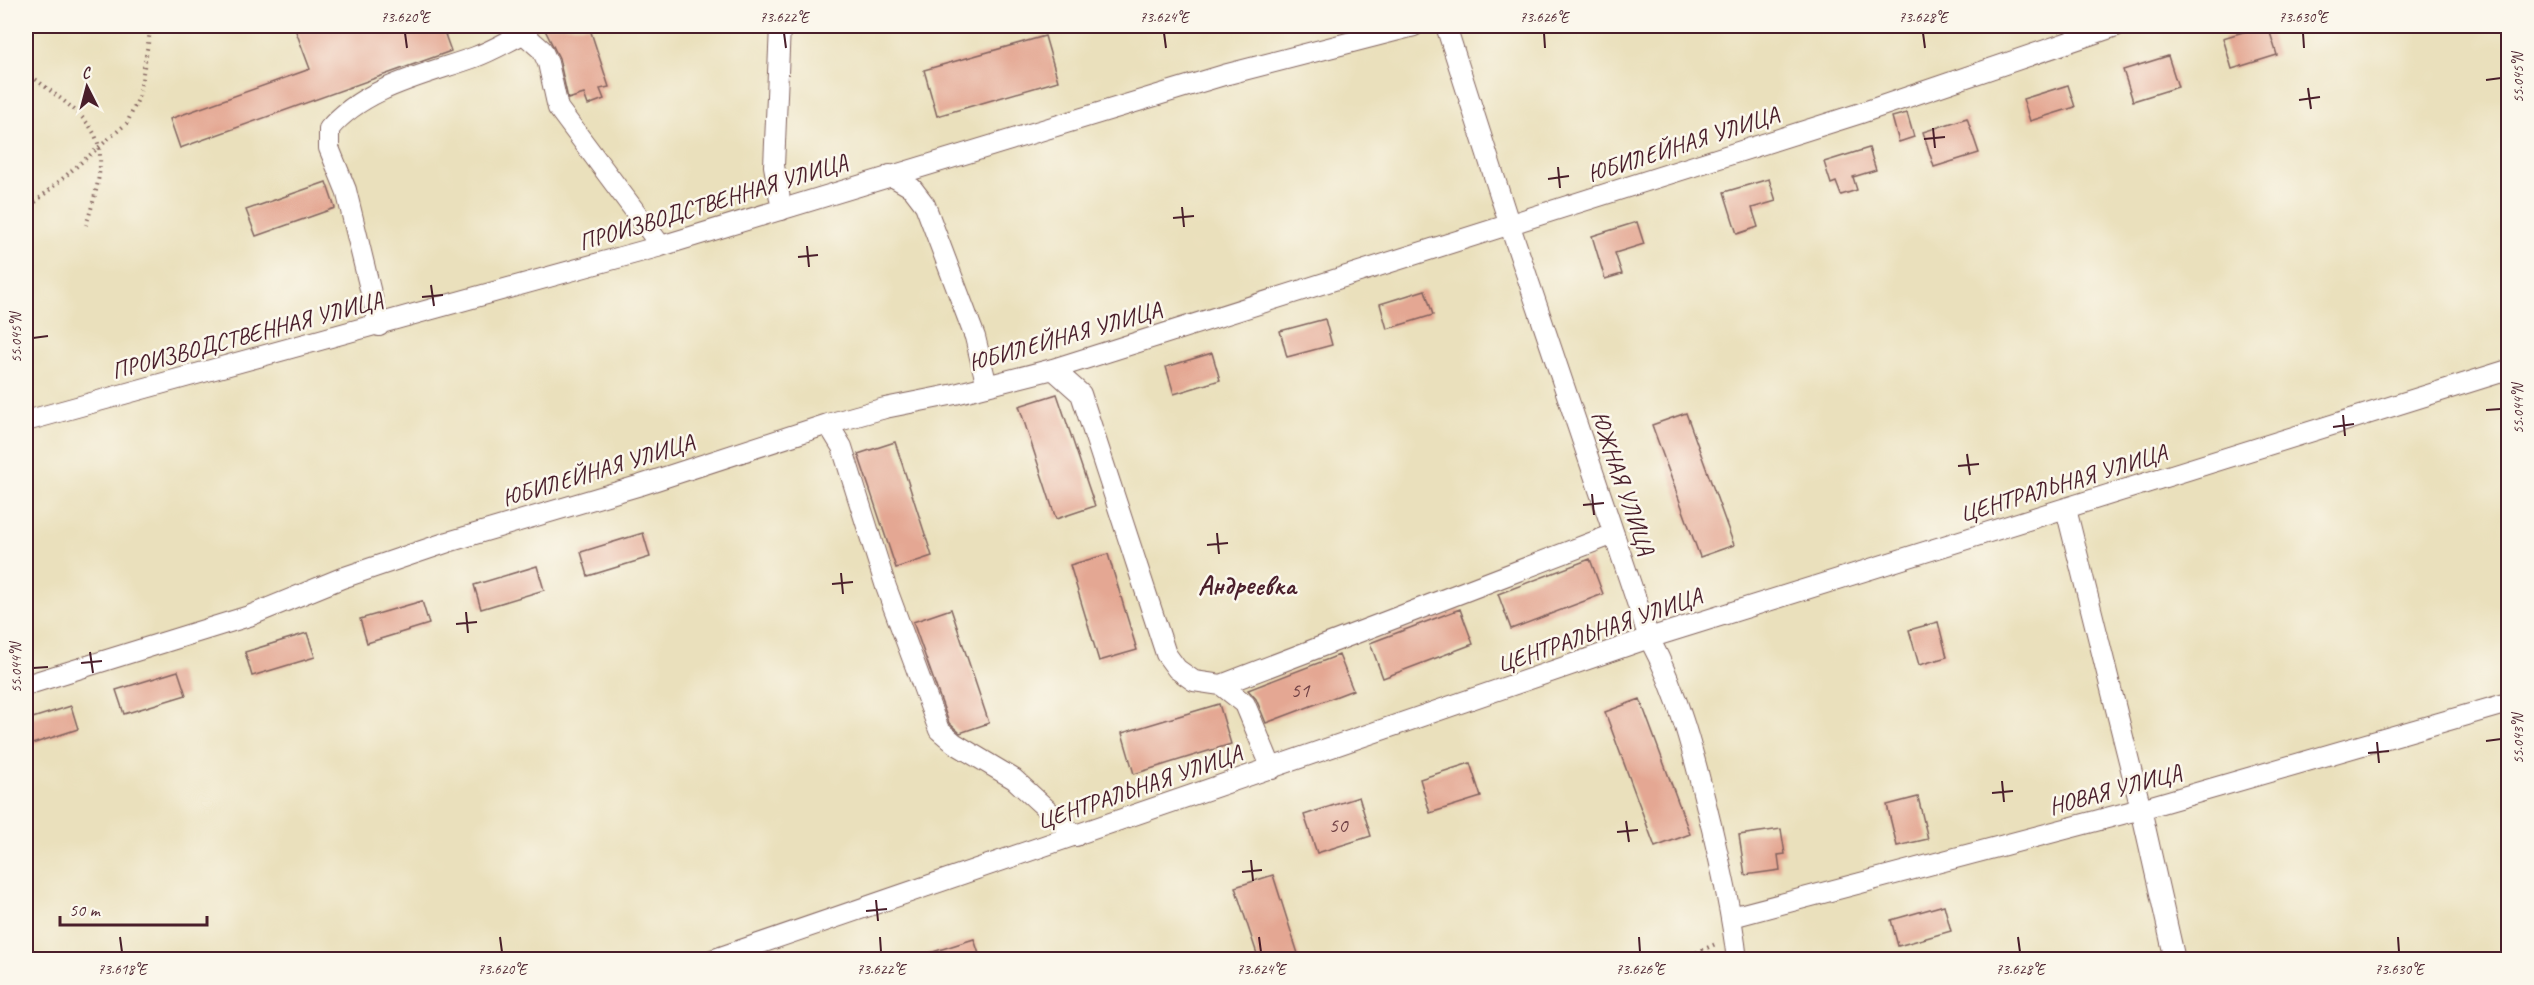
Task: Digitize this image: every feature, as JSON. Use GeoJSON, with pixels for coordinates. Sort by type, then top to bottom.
{"type":"FeatureCollection","features":[{"type":"Feature","properties":{"kind":"street"},"geometry":{"type":"LineString","coordinates":[[780,26],[774,166],[782,210]]}},
{"type":"Feature","properties":{"kind":"street","name":"ПРОИЗВОДСТВЕННАЯ УЛИЦА"},"geometry":{"type":"LineString","coordinates":[[26,421],[379,326],[661,246],[1224,75],[1414,26]]}},
{"type":"Feature","properties":{"kind":"street","name":"ЮЖНАЯ УЛИЦА"},"geometry":{"type":"LineString","coordinates":[[1446,26],[1510,226],[1649,638],[1664,667],[1683,718],[1733,926],[1737,960]]}},
{"type":"Feature","properties":{"kind":"street","name":"ЮБИЛЕЙНАЯ УЛИЦА"},"geometry":{"type":"LineString","coordinates":[[26,685],[249,616],[342,578],[448,542],[641,485],[828,424],[885,408],[1053,369],[1510,226],[1860,113],[2116,26]]}},
{"type":"Feature","properties":{"kind":"street"},"geometry":{"type":"LineString","coordinates":[[379,326],[346,190],[329,148],[329,129],[343,112],[405,80],[477,56],[520,29],[542,50],[548,63],[558,108],[661,246]]}},
{"type":"Feature","properties":{"kind":"street"},"geometry":{"type":"LineString","coordinates":[[890,175],[912,188],[925,206],[975,337],[987,386]]}},
{"type":"Feature","properties":{"kind":"street"},"geometry":{"type":"LineString","coordinates":[[1088,358],[1081,394],[1166,654],[1177,669],[1194,681],[1221,685],[1614,534]]}},
{"type":"Feature","properties":{"kind":"street"},"geometry":{"type":"LineString","coordinates":[[1053,369],[1081,394]]}},
{"type":"Feature","properties":{"kind":"street","name":"ЦЕНТРАЛЬНАЯ УЛИЦА"},"geometry":{"type":"LineString","coordinates":[[712,960],[872,903],[1076,836],[1649,638],[2508,370]]}},
{"type":"Feature","properties":{"kind":"street"},"geometry":{"type":"LineString","coordinates":[[828,424],[842,447],[886,587],[939,730],[954,743],[1014,779],[1076,836]]}},
{"type":"Feature","properties":{"kind":"street"},"geometry":{"type":"LineString","coordinates":[[2066,509],[2141,809],[2175,960]]}},
{"type":"Feature","properties":{"kind":"street"},"geometry":{"type":"LineString","coordinates":[[1221,685],[1245,705],[1272,769]]}},
{"type":"Feature","properties":{"kind":"street","name":"НОВАЯ УЛИЦА"},"geometry":{"type":"LineString","coordinates":[[1733,926],[2508,703]]}},
{"type":"Feature","properties":{"kind":"path"},"geometry":{"type":"LineString","coordinates":[[26,210],[100,149],[127,123],[139,97],[152,26]]}},
{"type":"Feature","properties":{"kind":"path"},"geometry":{"type":"LineString","coordinates":[[26,72],[82,115],[99,139],[99,187],[86,225]]}},
{"type":"Feature","properties":{"kind":"path"},"geometry":{"type":"LineString","coordinates":[[1680,960],[1733,926]]}},
{"type":"Feature","properties":{"kind":"building"},"geometry":{"type":"Polygon","coordinates":[[[294,26],[442,26],[451,51],[180,148],[170,119],[310,69],[294,26]]]}},
{"type":"Feature","properties":{"kind":"building"},"geometry":{"type":"Polygon","coordinates":[[[543,26],[589,26],[609,87],[600,89],[604,99],[588,105],[584,94],[568,99],[559,58],[543,26]]]}},
{"type":"Feature","properties":{"kind":"building"},"geometry":{"type":"Polygon","coordinates":[[[2268,26],[2277,55],[2232,69],[2223,38],[2268,26]]]}},
{"type":"Feature","properties":{"kind":"building"},"geometry":{"type":"Polygon","coordinates":[[[1045,36],[1058,81],[937,116],[924,70],[1045,36]]]}},
{"type":"Feature","properties":{"kind":"building"},"geometry":{"type":"Polygon","coordinates":[[[2168,56],[2178,87],[2133,101],[2123,70],[2168,56]]]}},
{"type":"Feature","properties":{"kind":"building"},"geometry":{"type":"Polygon","coordinates":[[[2068,85],[2075,107],[2030,121],[2023,99],[2068,85]]]}},
{"type":"Feature","properties":{"kind":"building"},"geometry":{"type":"Polygon","coordinates":[[[1907,113],[1914,137],[1899,142],[1892,117],[1907,113]]]}},
{"type":"Feature","properties":{"kind":"building"},"geometry":{"type":"Polygon","coordinates":[[[1967,118],[1979,153],[1934,167],[1923,132],[1967,118]]]}},
{"type":"Feature","properties":{"kind":"building"},"geometry":{"type":"Polygon","coordinates":[[[1869,148],[1876,170],[1853,177],[1857,190],[1841,195],[1836,182],[1831,184],[1824,162],[1869,148]]]}},
{"type":"Feature","properties":{"kind":"building"},"geometry":{"type":"Polygon","coordinates":[[[1769,179],[1776,201],[1752,208],[1758,227],[1737,234],[1724,192],[1769,179]]]}},
{"type":"Feature","properties":{"kind":"building"},"geometry":{"type":"Polygon","coordinates":[[[326,182],[335,208],[256,236],[246,210],[326,182]]]}},
{"type":"Feature","properties":{"kind":"building"},"geometry":{"type":"Polygon","coordinates":[[[1637,222],[1644,244],[1615,253],[1622,274],[1605,279],[1592,236],[1637,222]]]}},
{"type":"Feature","properties":{"kind":"building"},"geometry":{"type":"Polygon","coordinates":[[[1425,290],[1433,315],[1387,329],[1380,304],[1425,290]]]}},
{"type":"Feature","properties":{"kind":"building"},"geometry":{"type":"Polygon","coordinates":[[[1325,319],[1332,345],[1287,357],[1280,331],[1325,319]]]}},
{"type":"Feature","properties":{"kind":"building"},"geometry":{"type":"Polygon","coordinates":[[[1212,353],[1220,380],[1174,394],[1166,367],[1212,353]]]}},
{"type":"Feature","properties":{"kind":"building"},"geometry":{"type":"Polygon","coordinates":[[[1057,394],[1095,506],[1056,519],[1019,406],[1057,394]]]}},
{"type":"Feature","properties":{"kind":"building"},"geometry":{"type":"Polygon","coordinates":[[[1686,413],[1734,545],[1700,557],[1652,425],[1686,413]]]}},
{"type":"Feature","properties":{"kind":"building"},"geometry":{"type":"Polygon","coordinates":[[[895,442],[932,556],[896,568],[858,454],[895,442]]]}},
{"type":"Feature","properties":{"kind":"building"},"geometry":{"type":"Polygon","coordinates":[[[643,533],[650,557],[588,576],[581,552],[643,533]]]}},
{"type":"Feature","properties":{"kind":"building"},"geometry":{"type":"Polygon","coordinates":[[[1108,554],[1137,650],[1099,661],[1070,565],[1108,554]]]}},
{"type":"Feature","properties":{"kind":"building"},"geometry":{"type":"Polygon","coordinates":[[[1590,559],[1603,594],[1511,629],[1498,594],[1590,559]]]}},
{"type":"Feature","properties":{"kind":"building"},"geometry":{"type":"Polygon","coordinates":[[[537,566],[544,590],[481,609],[474,585],[537,566]]]}},
{"type":"Feature","properties":{"kind":"building"},"geometry":{"type":"Polygon","coordinates":[[[422,601],[429,624],[367,643],[360,619],[422,601]]]}},
{"type":"Feature","properties":{"kind":"building"},"geometry":{"type":"Polygon","coordinates":[[[951,609],[989,723],[960,733],[949,723],[913,622],[951,609]]]}},
{"type":"Feature","properties":{"kind":"building"},"geometry":{"type":"Polygon","coordinates":[[[1460,609],[1473,644],[1383,678],[1370,643],[1460,609]]]}},
{"type":"Feature","properties":{"kind":"building"},"geometry":{"type":"Polygon","coordinates":[[[1938,622],[1947,657],[1919,665],[1909,630],[1938,622]]]}},
{"type":"Feature","properties":{"kind":"building"},"geometry":{"type":"Polygon","coordinates":[[[307,633],[315,657],[252,676],[245,652],[307,633]]]}},
{"type":"Feature","properties":{"kind":"building"},"geometry":{"type":"Polygon","coordinates":[[[1339,655],[1353,690],[1266,723],[1256,699],[1248,690],[1339,655]]]}},
{"type":"Feature","properties":{"kind":"building"},"geometry":{"type":"Polygon","coordinates":[[[178,671],[186,695],[124,714],[116,690],[178,671]]]}},
{"type":"Feature","properties":{"kind":"building"},"geometry":{"type":"Polygon","coordinates":[[[1640,699],[1690,834],[1655,847],[1605,712],[1640,699]]]}},
{"type":"Feature","properties":{"kind":"building"},"geometry":{"type":"Polygon","coordinates":[[[1219,704],[1231,744],[1134,774],[1122,733],[1219,704]]]}},
{"type":"Feature","properties":{"kind":"building"},"geometry":{"type":"Polygon","coordinates":[[[71,706],[78,729],[26,746],[26,720],[71,706]]]}},
{"type":"Feature","properties":{"kind":"building"},"geometry":{"type":"Polygon","coordinates":[[[1470,763],[1481,797],[1430,813],[1420,779],[1470,763]]]}},
{"type":"Feature","properties":{"kind":"building"},"geometry":{"type":"Polygon","coordinates":[[[1359,797],[1371,836],[1317,853],[1304,815],[1359,797]]]}},
{"type":"Feature","properties":{"kind":"building"},"geometry":{"type":"Polygon","coordinates":[[[1918,797],[1928,839],[1897,846],[1887,805],[1918,797]]]}},
{"type":"Feature","properties":{"kind":"building"},"geometry":{"type":"Polygon","coordinates":[[[1781,829],[1785,854],[1778,855],[1780,870],[1745,875],[1739,835],[1781,829]]]}},
{"type":"Feature","properties":{"kind":"building"},"geometry":{"type":"Polygon","coordinates":[[[1273,875],[1300,960],[1259,960],[1235,887],[1273,875]]]}},
{"type":"Feature","properties":{"kind":"building"},"geometry":{"type":"Polygon","coordinates":[[[1944,905],[1951,931],[1898,946],[1891,920],[1944,905]]]}},
{"type":"Feature","properties":{"kind":"building"},"geometry":{"type":"Polygon","coordinates":[[[974,939],[981,960],[920,960],[920,956],[974,939]]]}},
{"type":"Feature","properties":{"kind":"district","name":"Андреевка"},"geometry":{"type":"Point","coordinates":[1247,585]}}]}
